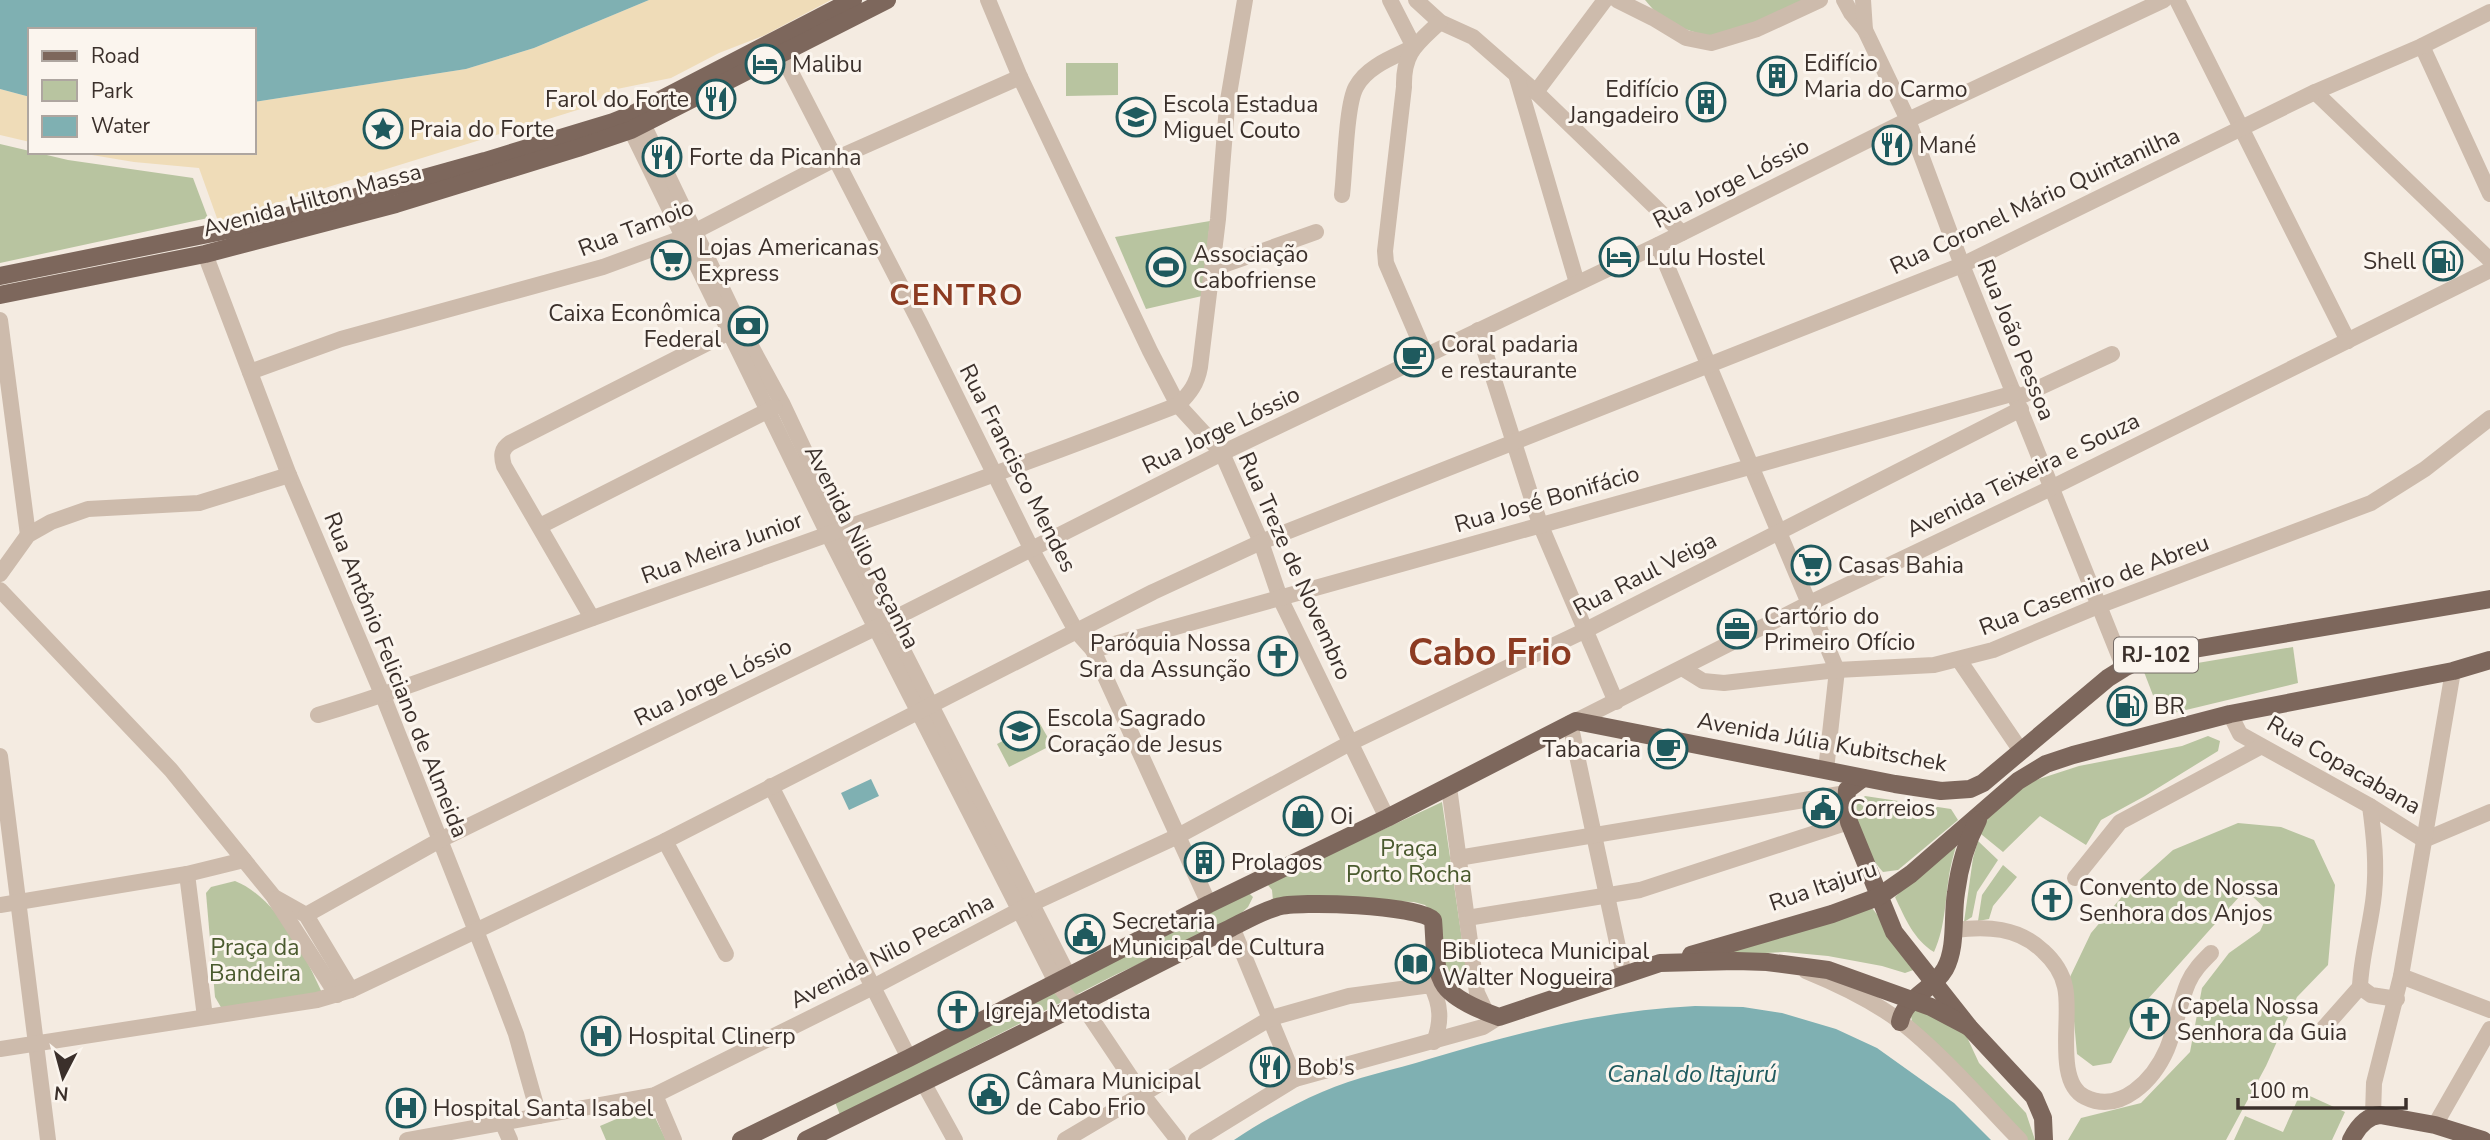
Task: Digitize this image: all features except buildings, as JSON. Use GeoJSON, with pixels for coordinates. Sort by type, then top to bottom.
{"type":"FeatureCollection","features":[{"type":"Feature","properties":{"kind":"main road","name":"Avenida Hilton Massa"},"geometry":{"type":"LineString","coordinates":[[0,295],[205,254],[613,122],[853,0]]}},
{"type":"Feature","properties":{"kind":"main road","name":"Avenida Hilton Massa"},"geometry":{"type":"LineString","coordinates":[[0,276],[352,207],[637,127],[887,0]]}},
{"type":"Feature","properties":{"kind":"main road","name":"Avenida Júlia Kubitschek"},"geometry":{"type":"LineString","coordinates":[[1573,722],[1863,778],[1941,792],[1956,791],[1983,783],[2123,667],[2147,657],[2490,599]]}},
{"type":"Feature","properties":{"kind":"main road"},"geometry":{"type":"LineString","coordinates":[[1900,1022],[1902,1013],[1934,983],[1946,967],[1954,930],[1955,894],[1970,837],[1981,815],[2018,781],[2046,764],[2073,755],[2231,714],[2454,671],[2490,660]]}},
{"type":"Feature","properties":{"kind":"main road"},"geometry":{"type":"LineString","coordinates":[[741,1140],[909,1058],[1209,904],[1449,787],[1573,722]]}},
{"type":"Feature","properties":{"kind":"main road"},"geometry":{"type":"LineString","coordinates":[[1863,778],[1846,793],[1849,822],[1894,932],[1969,1027],[2034,1097],[2043,1118],[2045,1136]]}},
{"type":"Feature","properties":{"kind":"main road","name":"Rua Itajuru"},"geometry":{"type":"LineString","coordinates":[[1660,963],[1832,914],[1878,897],[1912,874],[1981,815]]}},
{"type":"Feature","properties":{"kind":"main road"},"geometry":{"type":"LineString","coordinates":[[1247,887],[1257,892],[1260,897],[1255,915]]}},
{"type":"Feature","properties":{"kind":"main road"},"geometry":{"type":"LineString","coordinates":[[806,1140],[1255,915],[1278,906],[1298,903],[1422,912],[1433,920],[1437,962],[1444,986],[1458,997],[1492,1015],[1660,963],[1746,961],[1828,970],[1847,975],[1940,1011],[1969,1027]]}},
{"type":"Feature","properties":{"kind":"main road"},"geometry":{"type":"LineString","coordinates":[[1156,933],[1154,948],[1168,957]]}},
{"type":"Feature","properties":{"kind":"main road"},"geometry":{"type":"LineString","coordinates":[[815,1105],[825,1114],[829,1129]]}},
{"type":"Feature","properties":{"kind":"main road"},"geometry":{"type":"LineString","coordinates":[[2351,1140],[2358,1127],[2373,1115],[2390,1115],[2435,1125],[2483,1140]]}},
{"type":"Feature","properties":{"kind":"street","name":"Rua Treze de Novembro"},"geometry":{"type":"LineString","coordinates":[[988,0],[1020,77],[1178,405],[1222,453],[1261,542],[1280,598],[1387,818]]}},
{"type":"Feature","properties":{"kind":"street"},"geometry":{"type":"LineString","coordinates":[[1178,405],[1191,393],[1198,381],[1212,269],[1227,106],[1245,0]]}},
{"type":"Feature","properties":{"kind":"street"},"geometry":{"type":"LineString","coordinates":[[1390,0],[1413,47]]}},
{"type":"Feature","properties":{"kind":"street"},"geometry":{"type":"LineString","coordinates":[[1416,0],[1440,22],[1473,37],[1536,92],[1682,233]]}},
{"type":"Feature","properties":{"kind":"street"},"geometry":{"type":"LineString","coordinates":[[1536,92],[1605,0]]}},
{"type":"Feature","properties":{"kind":"street"},"geometry":{"type":"LineString","coordinates":[[1617,0],[1686,38],[1711,43],[1757,29],[1820,0]]}},
{"type":"Feature","properties":{"kind":"street","name":"Rua João Pessoa"},"geometry":{"type":"LineString","coordinates":[[1844,0],[1865,30],[1908,120],[1962,265],[2123,667]]}},
{"type":"Feature","properties":{"kind":"street","name":"Rua João Pessoa"},"geometry":{"type":"LineString","coordinates":[[1863,0],[1865,30]]}},
{"type":"Feature","properties":{"kind":"street","name":"Rua Jorge Lóssio"},"geometry":{"type":"LineString","coordinates":[[306,915],[440,840],[883,624],[1222,453],[1658,245],[1908,120],[2164,0]]}},
{"type":"Feature","properties":{"kind":"street"},"geometry":{"type":"LineString","coordinates":[[2177,0],[2348,341]]}},
{"type":"Feature","properties":{"kind":"street","name":"Rua Coronel Mário Quintanilha"},"geometry":{"type":"LineString","coordinates":[[0,1049],[317,1000],[344,992],[665,841],[1076,631],[1261,542],[1962,265],[2315,92],[2422,46],[2490,12]]}},
{"type":"Feature","properties":{"kind":"street"},"geometry":{"type":"LineString","coordinates":[[1342,195],[1351,108],[1356,86],[1381,63],[1413,47],[1440,22]]}},
{"type":"Feature","properties":{"kind":"street"},"geometry":{"type":"LineString","coordinates":[[2422,46],[2490,194]]}},
{"type":"Feature","properties":{"kind":"street"},"geometry":{"type":"LineString","coordinates":[[1413,47],[1403,69],[1404,87],[1385,251],[1386,263],[1426,356]]}},
{"type":"Feature","properties":{"kind":"street","name":"Rua Francisco Mendes"},"geometry":{"type":"LineString","coordinates":[[781,53],[921,325],[1032,550],[1076,631],[1093,650],[1209,904]]}},
{"type":"Feature","properties":{"kind":"street","name":"Rua Tamoio"},"geometry":{"type":"LineString","coordinates":[[250,372],[341,339],[603,267],[689,235],[835,159],[1020,77]]}},
{"type":"Feature","properties":{"kind":"street"},"geometry":{"type":"LineString","coordinates":[[1517,78],[1577,283]]}},
{"type":"Feature","properties":{"kind":"street"},"geometry":{"type":"LineString","coordinates":[[2315,92],[2486,252]]}},
{"type":"Feature","properties":{"kind":"street","name":"Avenida Nilo Peçanha"},"geometry":{"type":"LineString","coordinates":[[637,127],[835,532],[1062,978]]}},
{"type":"Feature","properties":{"kind":"street"},"geometry":{"type":"LineString","coordinates":[[1212,269],[1316,232]]}},
{"type":"Feature","properties":{"kind":"street"},"geometry":{"type":"LineString","coordinates":[[1658,245],[1837,670],[1826,771]]}},
{"type":"Feature","properties":{"kind":"street","name":"Rua Antônio Feliciano de Almeida"},"geometry":{"type":"LineString","coordinates":[[205,254],[289,475],[383,696],[476,930],[516,1034],[540,1116]]}},
{"type":"Feature","properties":{"kind":"street","name":"Avenida Teixeira e Souza"},"geometry":{"type":"LineString","coordinates":[[1573,722],[2490,270]]}},
{"type":"Feature","properties":{"kind":"street"},"geometry":{"type":"LineString","coordinates":[[0,320],[28,535]]}},
{"type":"Feature","properties":{"kind":"street"},"geometry":{"type":"LineString","coordinates":[[592,618],[504,466],[501,458],[505,446],[735,329]]}},
{"type":"Feature","properties":{"kind":"street"},"geometry":{"type":"LineString","coordinates":[[1478,330],[1540,524],[1616,702]]}},
{"type":"Feature","properties":{"kind":"street"},"geometry":{"type":"LineString","coordinates":[[2017,400],[2112,354]]}},
{"type":"Feature","properties":{"kind":"street","name":"Rua José Bonifácio"},"geometry":{"type":"LineString","coordinates":[[1093,650],[1540,524],[2017,400]]}},
{"type":"Feature","properties":{"kind":"street","name":"Rua Raul Veiga"},"geometry":{"type":"LineString","coordinates":[[1178,836],[1350,743],[1586,630],[1780,532],[2017,400]]}},
{"type":"Feature","properties":{"kind":"street","name":"Rua Meira Junior"},"geometry":{"type":"LineString","coordinates":[[318,715],[383,696],[592,618],[994,475],[1178,405]]}},
{"type":"Feature","properties":{"kind":"street"},"geometry":{"type":"LineString","coordinates":[[540,526],[775,407]]}},
{"type":"Feature","properties":{"kind":"street","name":"Rua Casemiro de Abreu"},"geometry":{"type":"LineString","coordinates":[[1682,668],[1703,681],[1724,683],[1837,670],[1912,667],[1959,660],[1993,650],[2098,606],[2371,503],[2425,469],[2490,418]]}},
{"type":"Feature","properties":{"kind":"street"},"geometry":{"type":"LineString","coordinates":[[0,575],[28,535],[51,522],[88,509],[199,503],[289,475]]}},
{"type":"Feature","properties":{"kind":"street"},"geometry":{"type":"LineString","coordinates":[[0,590],[171,770],[274,897],[344,992]]}},
{"type":"Feature","properties":{"kind":"street"},"geometry":{"type":"LineString","coordinates":[[1959,660],[2021,751]]}},
{"type":"Feature","properties":{"kind":"street"},"geometry":{"type":"LineString","coordinates":[[2424,840],[2454,671]]}},
{"type":"Feature","properties":{"kind":"street","name":"Rua Copacabana"},"geometry":{"type":"LineString","coordinates":[[2231,714],[2240,734],[2370,806],[2424,840],[2397,999],[2374,1083],[2373,1115]]}},
{"type":"Feature","properties":{"kind":"street"},"geometry":{"type":"LineString","coordinates":[[1573,722],[1624,975]]}},
{"type":"Feature","properties":{"kind":"street"},"geometry":{"type":"LineString","coordinates":[[2075,878],[2120,822],[2260,747]]}},
{"type":"Feature","properties":{"kind":"street"},"geometry":{"type":"LineString","coordinates":[[0,755],[48,1140]]}},
{"type":"Feature","properties":{"kind":"street"},"geometry":{"type":"LineString","coordinates":[[771,786],[909,1058]]}},
{"type":"Feature","properties":{"kind":"street"},"geometry":{"type":"LineString","coordinates":[[1196,1140],[1295,1079],[1483,1027],[1492,1015],[1478,993],[1449,787]]}},
{"type":"Feature","properties":{"kind":"street"},"geometry":{"type":"LineString","coordinates":[[1458,858],[1846,793]]}},
{"type":"Feature","properties":{"kind":"street"},"geometry":{"type":"LineString","coordinates":[[2322,1030],[2360,987],[2376,868],[2370,806]]}},
{"type":"Feature","properties":{"kind":"street"},"geometry":{"type":"LineString","coordinates":[[2424,840],[2490,812]]}},
{"type":"Feature","properties":{"kind":"street"},"geometry":{"type":"LineString","coordinates":[[1467,918],[1640,890],[1849,822]]}},
{"type":"Feature","properties":{"kind":"street","name":"Avenida Nilo Pecanha"},"geometry":{"type":"LineString","coordinates":[[407,1140],[655,1095],[1025,908],[1178,836]]}},
{"type":"Feature","properties":{"kind":"street"},"geometry":{"type":"LineString","coordinates":[[665,841],[726,954]]}},
{"type":"Feature","properties":{"kind":"street"},"geometry":{"type":"LineString","coordinates":[[0,905],[187,874],[244,860]]}},
{"type":"Feature","properties":{"kind":"street"},"geometry":{"type":"LineString","coordinates":[[187,874],[205,1017]]}},
{"type":"Feature","properties":{"kind":"street"},"geometry":{"type":"LineString","coordinates":[[274,897],[306,915],[344,992]]}},
{"type":"Feature","properties":{"kind":"street"},"geometry":{"type":"LineString","coordinates":[[1232,927],[1272,1018],[1295,1079]]}},
{"type":"Feature","properties":{"kind":"street"},"geometry":{"type":"LineString","coordinates":[[1954,930],[2000,929],[2034,942],[2048,955],[2059,969],[2066,988],[2067,1059],[2072,1084],[2078,1093],[2086,1098],[2107,1102],[2127,1097],[2154,1072],[2166,1051],[2189,982],[2211,953]]}},
{"type":"Feature","properties":{"kind":"street"},"geometry":{"type":"LineString","coordinates":[[1434,1042],[1440,1027],[1441,1013],[1431,985],[1433,968],[1437,962]]}},
{"type":"Feature","properties":{"kind":"street"},"geometry":{"type":"LineString","coordinates":[[1794,966],[1827,979],[1900,1022],[1952,1070],[2020,1140]]}},
{"type":"Feature","properties":{"kind":"street"},"geometry":{"type":"LineString","coordinates":[[2401,976],[2490,1010]]}},
{"type":"Feature","properties":{"kind":"street"},"geometry":{"type":"LineString","coordinates":[[1062,978],[1071,1001],[1081,1003],[1142,1094],[1178,1140]]}},
{"type":"Feature","properties":{"kind":"street"},"geometry":{"type":"LineString","coordinates":[[1065,1140],[1272,1018],[1349,996],[1431,985]]}},
{"type":"Feature","properties":{"kind":"street"},"geometry":{"type":"LineString","coordinates":[[2360,987],[2371,995],[2397,999]]}},
{"type":"Feature","properties":{"kind":"street"},"geometry":{"type":"LineString","coordinates":[[2435,1125],[2490,1028]]}},
{"type":"Feature","properties":{"kind":"street"},"geometry":{"type":"LineString","coordinates":[[923,1082],[956,1140]]}},
{"type":"Feature","properties":{"kind":"street"},"geometry":{"type":"LineString","coordinates":[[655,1095],[674,1140]]}},
{"type":"Feature","properties":{"kind":"street"},"geometry":{"type":"LineString","coordinates":[[502,1122],[510,1140]]}},
{"type":"Feature","properties":{"kind":"green space"},"geometry":{"type":"Polygon","coordinates":[[[1645,0],[1804,0],[1743,28],[1712,38],[1664,22],[1645,0]]]}},
{"type":"Feature","properties":{"kind":"green space"},"geometry":{"type":"Polygon","coordinates":[[[1066,63],[1118,63],[1118,95],[1066,96],[1066,63]]]}},
{"type":"Feature","properties":{"kind":"green space"},"geometry":{"type":"Polygon","coordinates":[[[0,144],[28,151],[28,154],[193,178],[208,218],[0,263],[0,144]]]}},
{"type":"Feature","properties":{"kind":"green space","name":"Associação Cabofriense"},"geometry":{"type":"Polygon","coordinates":[[[1210,221],[1202,296],[1146,309],[1115,237],[1210,221]]]}},
{"type":"Feature","properties":{"kind":"green space"},"geometry":{"type":"Polygon","coordinates":[[[2293,647],[2298,683],[2161,716],[2144,672],[2293,647]]]}},
{"type":"Feature","properties":{"kind":"green space"},"geometry":{"type":"Polygon","coordinates":[[[1039,722],[1052,745],[1009,767],[997,744],[1039,722]]]}},
{"type":"Feature","properties":{"kind":"green space"},"geometry":{"type":"Polygon","coordinates":[[[2208,736],[2220,741],[2218,751],[2101,820],[2086,845],[2040,816],[2003,852],[1976,830],[2020,785],[2079,766],[2182,746],[2208,736]]]}},
{"type":"Feature","properties":{"kind":"green space"},"geometry":{"type":"Polygon","coordinates":[[[1865,796],[1951,809],[1958,820],[1898,870],[1883,872],[1859,833],[1854,806],[1865,796]]]}},
{"type":"Feature","properties":{"kind":"green space","name":"Praça Porto Rocha"},"geometry":{"type":"Polygon","coordinates":[[[1442,802],[1468,981],[1461,985],[1447,974],[1433,913],[1425,905],[1414,902],[1292,897],[1273,901],[1272,890],[1267,884],[1442,802]]]}},
{"type":"Feature","properties":{"kind":"green space"},"geometry":{"type":"Polygon","coordinates":[[[2238,823],[2281,827],[2314,840],[2335,885],[2328,965],[2297,997],[2266,1066],[2226,1140],[2068,1140],[2081,1118],[2141,1103],[2190,1052],[2202,988],[2229,953],[2260,931],[2269,912],[2251,895],[2239,897],[2140,1008],[2111,1063],[2093,1066],[2077,1054],[2070,977],[2091,933],[2125,893],[2173,850],[2238,823]]]}},
{"type":"Feature","properties":{"kind":"green space"},"geometry":{"type":"Polygon","coordinates":[[[1958,837],[1950,870],[1943,922],[1934,952],[1916,935],[1895,897],[1958,837]]]}},
{"type":"Feature","properties":{"kind":"green space"},"geometry":{"type":"Polygon","coordinates":[[[1978,841],[1998,860],[1977,892],[1972,917],[1964,922],[1973,858],[1978,841]]]}},
{"type":"Feature","properties":{"kind":"green space"},"geometry":{"type":"Polygon","coordinates":[[[2003,865],[2017,877],[1993,906],[1989,919],[1978,921],[1982,895],[2003,865]]]}},
{"type":"Feature","properties":{"kind":"green space","name":"Praça da Bandeira"},"geometry":{"type":"Polygon","coordinates":[[[235,881],[250,889],[276,913],[298,945],[322,993],[222,1009],[215,997],[206,893],[211,887],[235,881]]]}},
{"type":"Feature","properties":{"kind":"green space"},"geometry":{"type":"Polygon","coordinates":[[[1247,891],[1253,897],[1248,907],[1235,919],[1115,975],[840,1115],[835,1102],[1247,891]]]}},
{"type":"Feature","properties":{"kind":"green space"},"geometry":{"type":"Polygon","coordinates":[[[1872,908],[1919,968],[1905,973],[1828,956],[1785,952],[1725,955],[1744,940],[1872,908]]]}},
{"type":"Feature","properties":{"kind":"green space"},"geometry":{"type":"Polygon","coordinates":[[[1916,1006],[1960,1022],[1979,1063],[2026,1113],[2035,1140],[2026,1140],[1912,1021],[1910,1012],[1916,1006]]]}},
{"type":"Feature","properties":{"kind":"green space"},"geometry":{"type":"Polygon","coordinates":[[[2301,1092],[2345,1112],[2332,1140],[2234,1140],[2245,1116],[2283,1132],[2301,1092]]]}},
{"type":"Feature","properties":{"kind":"green space"},"geometry":{"type":"Polygon","coordinates":[[[649,1105],[666,1140],[606,1140],[600,1126],[649,1105]]]}},
{"type":"Feature","properties":{"kind":"sand","name":"Praia do Forte"},"geometry":{"type":"Polygon","coordinates":[[[649,0],[831,0],[765,35],[719,53],[671,78],[617,89],[587,107],[218,221],[199,168],[86,154],[256,154],[256,102],[466,69],[534,48],[649,0]]]}},
{"type":"Feature","properties":{"kind":"sand"},"geometry":{"type":"Polygon","coordinates":[[[0,89],[28,96],[28,142],[0,135],[0,89]]]}},
{"type":"Feature","properties":{"kind":"water"},"geometry":{"type":"Polygon","coordinates":[[[0,0],[649,0],[534,48],[466,69],[256,102],[256,28],[28,28],[28,96],[0,89],[0,0]]]}},
{"type":"Feature","properties":{"kind":"water"},"geometry":{"type":"Polygon","coordinates":[[[871,779],[879,796],[849,810],[841,793],[871,779]]]}},
{"type":"Feature","properties":{"kind":"water","name":"Canal do Itajurú"},"geometry":{"type":"Polygon","coordinates":[[[1695,1006],[1743,1007],[1782,1013],[1836,1029],[1877,1048],[1954,1103],[1991,1140],[1234,1140],[1299,1102],[1362,1078],[1560,1024],[1628,1012],[1695,1006]]]}},
{"type":"Feature","properties":{"kind":"place","name":"Malibu"},"geometry":{"type":"Point","coordinates":[765,64]}},
{"type":"Feature","properties":{"kind":"place","name":"Edifício Maria do Carmo"},"geometry":{"type":"Point","coordinates":[1777,76]}},
{"type":"Feature","properties":{"kind":"place","name":"Farol do Forte"},"geometry":{"type":"Point","coordinates":[716,99]}},
{"type":"Feature","properties":{"kind":"place","name":"Edifício Jangadeiro"},"geometry":{"type":"Point","coordinates":[1706,102]}},
{"type":"Feature","properties":{"kind":"place","name":"Escola Estadua Miguel Couto"},"geometry":{"type":"Point","coordinates":[1136,117]}},
{"type":"Feature","properties":{"kind":"place","name":"Praia do Forte"},"geometry":{"type":"Point","coordinates":[383,129]}},
{"type":"Feature","properties":{"kind":"place","name":"Mané"},"geometry":{"type":"Point","coordinates":[1892,145]}},
{"type":"Feature","properties":{"kind":"place","name":"Forte da Picanha"},"geometry":{"type":"Point","coordinates":[662,157]}},
{"type":"Feature","properties":{"kind":"place","name":"Lulu Hostel"},"geometry":{"type":"Point","coordinates":[1619,257]}},
{"type":"Feature","properties":{"kind":"place","name":"Lojas Americanas Express"},"geometry":{"type":"Point","coordinates":[671,260]}},
{"type":"Feature","properties":{"kind":"place","name":"Shell"},"geometry":{"type":"Point","coordinates":[2443,261]}},
{"type":"Feature","properties":{"kind":"place","name":"Associação Cabofriense"},"geometry":{"type":"Point","coordinates":[1166,267]}},
{"type":"Feature","properties":{"kind":"place","name":"Caixa Econômica Federal"},"geometry":{"type":"Point","coordinates":[748,326]}},
{"type":"Feature","properties":{"kind":"place","name":"Coral padaria e restaurante"},"geometry":{"type":"Point","coordinates":[1414,357]}},
{"type":"Feature","properties":{"kind":"place","name":"Casas Bahia"},"geometry":{"type":"Point","coordinates":[1811,565]}},
{"type":"Feature","properties":{"kind":"place","name":"Cartório do Primeiro Ofício"},"geometry":{"type":"Point","coordinates":[1737,629]}},
{"type":"Feature","properties":{"kind":"place","name":"Paróquia Nossa Sra da Assunção"},"geometry":{"type":"Point","coordinates":[1278,656]}},
{"type":"Feature","properties":{"kind":"place","name":"BR"},"geometry":{"type":"Point","coordinates":[2127,706]}},
{"type":"Feature","properties":{"kind":"place","name":"Escola Sagrado Coração de Jesus"},"geometry":{"type":"Point","coordinates":[1020,731]}},
{"type":"Feature","properties":{"kind":"place","name":"Tabacaria"},"geometry":{"type":"Point","coordinates":[1668,749]}},
{"type":"Feature","properties":{"kind":"place","name":"Correios"},"geometry":{"type":"Point","coordinates":[1823,808]}},
{"type":"Feature","properties":{"kind":"place","name":"Oi"},"geometry":{"type":"Point","coordinates":[1303,816]}},
{"type":"Feature","properties":{"kind":"place","name":"Prolagos"},"geometry":{"type":"Point","coordinates":[1204,862]}},
{"type":"Feature","properties":{"kind":"place","name":"Convento de Nossa Senhora dos Anjos"},"geometry":{"type":"Point","coordinates":[2052,900]}},
{"type":"Feature","properties":{"kind":"place","name":"Secretaria Municipal de Cultura"},"geometry":{"type":"Point","coordinates":[1085,934]}},
{"type":"Feature","properties":{"kind":"place","name":"Biblioteca Municipal Walter Nogueira"},"geometry":{"type":"Point","coordinates":[1415,964]}},
{"type":"Feature","properties":{"kind":"place","name":"Igreja Metodista"},"geometry":{"type":"Point","coordinates":[958,1011]}},
{"type":"Feature","properties":{"kind":"place","name":"Capela Nossa Senhora da Guia"},"geometry":{"type":"Point","coordinates":[2150,1019]}},
{"type":"Feature","properties":{"kind":"place","name":"Hospital Clinerp"},"geometry":{"type":"Point","coordinates":[601,1036]}},
{"type":"Feature","properties":{"kind":"place","name":"Bob's"},"geometry":{"type":"Point","coordinates":[1270,1067]}},
{"type":"Feature","properties":{"kind":"place","name":"Câmara Municipal de Cabo Frio"},"geometry":{"type":"Point","coordinates":[989,1094]}},
{"type":"Feature","properties":{"kind":"place","name":"Hospital Santa Isabel"},"geometry":{"type":"Point","coordinates":[406,1108]}},
{"type":"Feature","properties":{"kind":"district","name":"CENTRO"},"geometry":{"type":"Point","coordinates":[957,295]}},
{"type":"Feature","properties":{"kind":"district","name":"Cabo Frio"},"geometry":{"type":"Point","coordinates":[1490,653]}}]}
